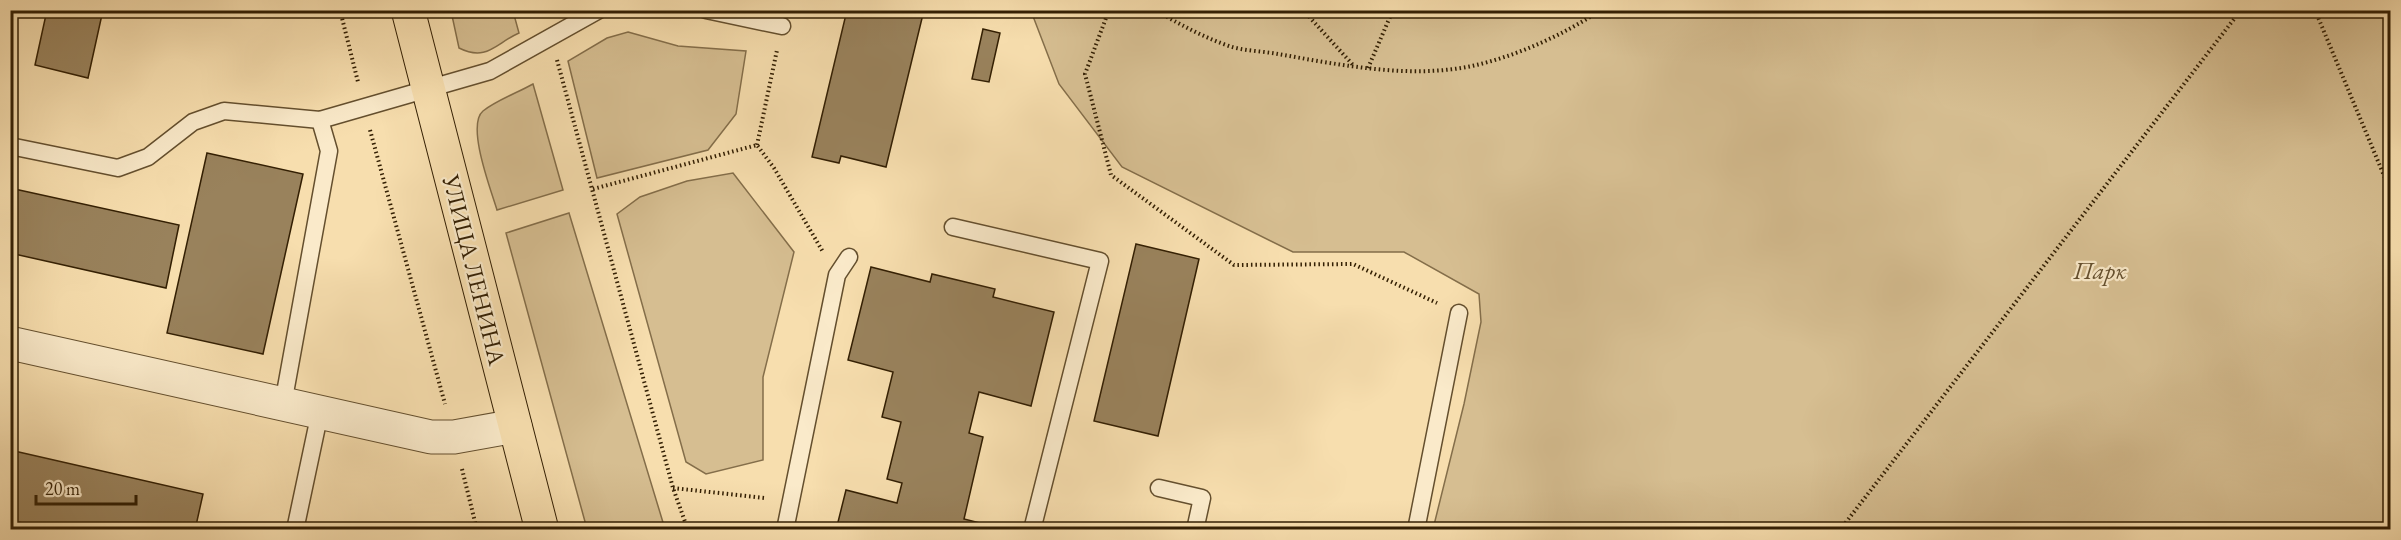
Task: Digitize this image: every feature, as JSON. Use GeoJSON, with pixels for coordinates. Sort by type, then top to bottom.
{"type":"FeatureCollection","features":[{"type":"Feature","properties":{"kind":"main road","name":"УЛИЦА ЛЕНИНА"},"geometry":{"type":"LineString","coordinates":[[408,10],[542,530]]}},
{"type":"Feature","properties":{"kind":"street"},"geometry":{"type":"LineString","coordinates":[[10,344],[431,437],[454,437],[515,426]]}},
{"type":"Feature","properties":{"kind":"lane"},"geometry":{"type":"LineString","coordinates":[[10,146],[118,168],[148,157],[193,122],[224,111],[320,120],[490,71],[599,10]]}},
{"type":"Feature","properties":{"kind":"lane"},"geometry":{"type":"LineString","coordinates":[[706,10],[782,26]]}},
{"type":"Feature","properties":{"kind":"lane"},"geometry":{"type":"LineString","coordinates":[[283,404],[329,151],[320,120]]}},
{"type":"Feature","properties":{"kind":"lane"},"geometry":{"type":"LineString","coordinates":[[953,227],[1100,261],[1032,530]]}},
{"type":"Feature","properties":{"kind":"lane"},"geometry":{"type":"LineString","coordinates":[[785,530],[837,275],[849,257]]}},
{"type":"Feature","properties":{"kind":"lane"},"geometry":{"type":"LineString","coordinates":[[1416,530],[1459,313]]}},
{"type":"Feature","properties":{"kind":"lane"},"geometry":{"type":"LineString","coordinates":[[295,530],[320,412]]}},
{"type":"Feature","properties":{"kind":"lane"},"geometry":{"type":"LineString","coordinates":[[1159,488],[1202,498],[1195,530]]}},
{"type":"Feature","properties":{"kind":"path"},"geometry":{"type":"LineString","coordinates":[[340,10],[477,530]]}},
{"type":"Feature","properties":{"kind":"path"},"geometry":{"type":"LineString","coordinates":[[1109,10],[1085,74],[1111,175],[1234,265],[1353,264],[1459,313]]}},
{"type":"Feature","properties":{"kind":"path"},"geometry":{"type":"LineString","coordinates":[[1155,10],[1191,31],[1232,47],[1355,67],[1436,71],[1472,66],[1507,56],[1578,26],[1601,10]]}},
{"type":"Feature","properties":{"kind":"path"},"geometry":{"type":"LineString","coordinates":[[1303,10],[1355,67]]}},
{"type":"Feature","properties":{"kind":"path"},"geometry":{"type":"LineString","coordinates":[[1368,68],[1393,10]]}},
{"type":"Feature","properties":{"kind":"path"},"geometry":{"type":"LineString","coordinates":[[1840,530],[2241,10]]}},
{"type":"Feature","properties":{"kind":"path"},"geometry":{"type":"LineString","coordinates":[[2315,10],[2391,190]]}},
{"type":"Feature","properties":{"kind":"path"},"geometry":{"type":"LineString","coordinates":[[782,26],[757,145],[774,168],[837,275]]}},
{"type":"Feature","properties":{"kind":"path"},"geometry":{"type":"LineString","coordinates":[[550,39],[593,189],[673,488],[688,530]]}},
{"type":"Feature","properties":{"kind":"path"},"geometry":{"type":"LineString","coordinates":[[593,189],[757,145]]}},
{"type":"Feature","properties":{"kind":"path"},"geometry":{"type":"LineString","coordinates":[[673,488],[790,501]]}},
{"type":"Feature","properties":{"kind":"green space"},"geometry":{"type":"Polygon","coordinates":[[[451,11],[513,11],[519,33],[491,50],[469,52],[459,48],[451,11]]]}},
{"type":"Feature","properties":{"kind":"green space","name":"Парк"},"geometry":{"type":"Polygon","coordinates":[[[1031,11],[2390,11],[2390,529],[1433,529],[1464,404],[1481,322],[1479,294],[1404,252],[1293,252],[1122,167],[1059,84],[1031,11]]]}},
{"type":"Feature","properties":{"kind":"green space"},"geometry":{"type":"Polygon","coordinates":[[[628,32],[678,46],[746,51],[736,114],[708,150],[597,178],[568,61],[607,38],[628,32]]]}},
{"type":"Feature","properties":{"kind":"green space"},"geometry":{"type":"Polygon","coordinates":[[[533,84],[563,190],[497,210],[481,158],[477,130],[478,118],[489,107],[533,84]]]}},
{"type":"Feature","properties":{"kind":"green space"},"geometry":{"type":"Polygon","coordinates":[[[733,173],[794,252],[763,377],[763,460],[706,474],[686,462],[617,214],[640,197],[687,181],[733,173]]]}},
{"type":"Feature","properties":{"kind":"green space"},"geometry":{"type":"Polygon","coordinates":[[[569,213],[665,529],[587,529],[506,233],[569,213]]]}},
{"type":"Feature","properties":{"kind":"building"},"geometry":{"type":"Polygon","coordinates":[[[47,10],[103,10],[88,78],[35,65],[47,10]]]}},
{"type":"Feature","properties":{"kind":"building"},"geometry":{"type":"Polygon","coordinates":[[[847,10],[924,10],[886,167],[841,156],[839,163],[812,157],[847,10]]]}},
{"type":"Feature","properties":{"kind":"building"},"geometry":{"type":"Polygon","coordinates":[[[983,29],[1000,33],[989,82],[972,79],[983,29]]]}},
{"type":"Feature","properties":{"kind":"building"},"geometry":{"type":"Polygon","coordinates":[[[207,153],[303,174],[263,354],[167,333],[207,153]]]}},
{"type":"Feature","properties":{"kind":"building"},"geometry":{"type":"Polygon","coordinates":[[[10,188],[179,225],[166,288],[10,253],[10,188]]]}},
{"type":"Feature","properties":{"kind":"building"},"geometry":{"type":"Polygon","coordinates":[[[1136,244],[1199,259],[1158,436],[1094,421],[1136,244]]]}},
{"type":"Feature","properties":{"kind":"building"},"geometry":{"type":"Polygon","coordinates":[[[871,267],[930,282],[932,274],[995,289],[993,297],[1054,312],[1031,406],[979,392],[969,433],[983,437],[964,519],[980,523],[978,530],[836,530],[846,490],[897,503],[902,483],[887,479],[901,422],[882,417],[893,372],[848,360],[871,267]]]}},
{"type":"Feature","properties":{"kind":"building"},"geometry":{"type":"Polygon","coordinates":[[[10,450],[203,494],[195,530],[50,530],[10,520],[10,450]]]}}]}
